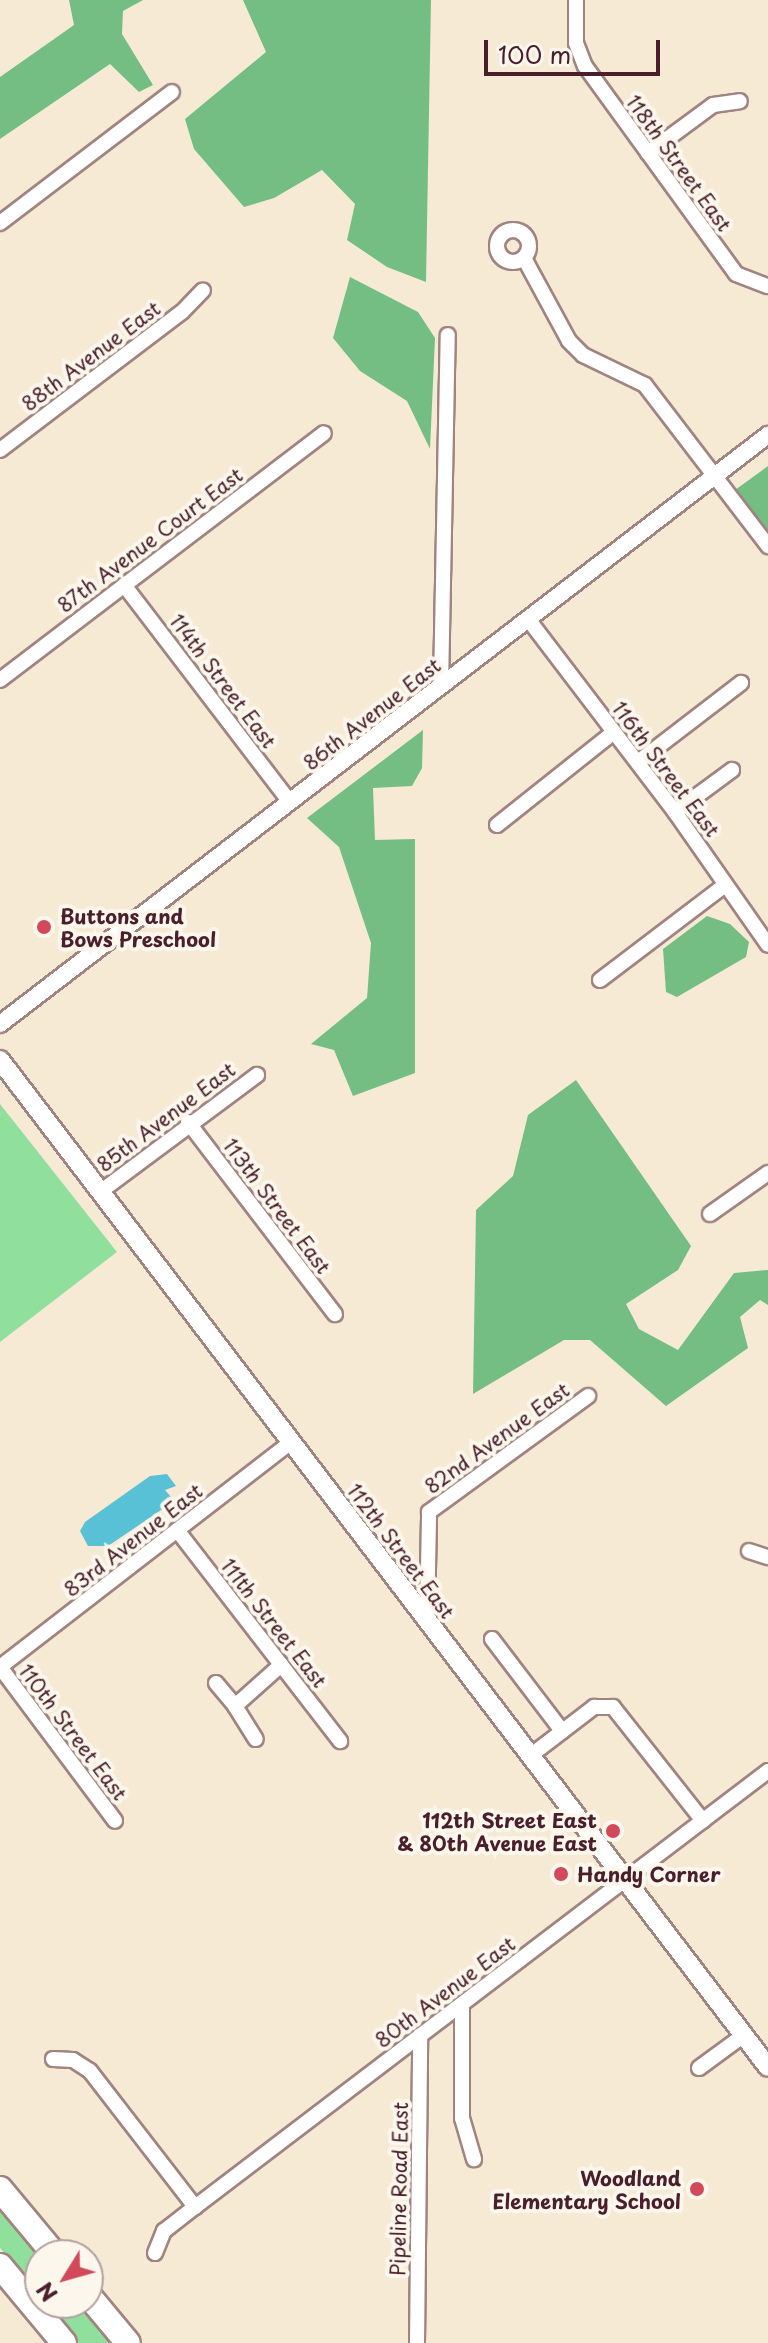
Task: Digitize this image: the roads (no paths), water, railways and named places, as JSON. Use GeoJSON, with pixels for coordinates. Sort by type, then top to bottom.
{"type":"FeatureCollection","features":[{"type":"Feature","properties":{"kind":"highway"},"geometry":{"type":"LineString","coordinates":[[0,2189],[42,2239]]}},
{"type":"Feature","properties":{"kind":"highway"},"geometry":{"type":"LineString","coordinates":[[0,2266],[64,2343]]}},
{"type":"Feature","properties":{"kind":"highway"},"geometry":{"type":"LineString","coordinates":[[104,2314],[128,2343]]}},
{"type":"Feature","properties":{"kind":"main road","name":"112th Street East"},"geometry":{"type":"LineString","coordinates":[[0,1060],[768,2067]]}},
{"type":"Feature","properties":{"kind":"street","name":"118th Street East"},"geometry":{"type":"LineString","coordinates":[[576,0],[581,59],[736,274],[766,286]]}},
{"type":"Feature","properties":{"kind":"street"},"geometry":{"type":"LineString","coordinates":[[0,223],[172,92]]}},
{"type":"Feature","properties":{"kind":"street"},"geometry":{"type":"LineString","coordinates":[[648,153],[713,105],[740,101]]}},
{"type":"Feature","properties":{"kind":"street"},"geometry":{"type":"LineString","coordinates":[[524,258],[569,341],[583,355],[645,385],[768,546]]}},
{"type":"Feature","properties":{"kind":"street","name":"88th Avenue East"},"geometry":{"type":"LineString","coordinates":[[0,450],[182,312],[203,290]]}},
{"type":"Feature","properties":{"kind":"street"},"geometry":{"type":"LineString","coordinates":[[441,686],[448,335]]}},
{"type":"Feature","properties":{"kind":"street","name":"87th Avenue Court East"},"geometry":{"type":"LineString","coordinates":[[0,680],[324,433]]}},
{"type":"Feature","properties":{"kind":"street","name":"86th Avenue East"},"geometry":{"type":"LineString","coordinates":[[0,1024],[768,435]]}},
{"type":"Feature","properties":{"kind":"street","name":"114th Street East"},"geometry":{"type":"LineString","coordinates":[[124,585],[290,802]]}},
{"type":"Feature","properties":{"kind":"street","name":"116th Street East"},"geometry":{"type":"LineString","coordinates":[[528,619],[675,812],[768,945]]}},
{"type":"Feature","properties":{"kind":"street"},"geometry":{"type":"LineString","coordinates":[[638,762],[741,683]]}},
{"type":"Feature","properties":{"kind":"street"},"geometry":{"type":"LineString","coordinates":[[497,825],[614,732]]}},
{"type":"Feature","properties":{"kind":"street"},"geometry":{"type":"LineString","coordinates":[[675,812],[732,770]]}},
{"type":"Feature","properties":{"kind":"street"},"geometry":{"type":"LineString","coordinates":[[600,980],[724,886]]}},
{"type":"Feature","properties":{"kind":"street","name":"85th Avenue East"},"geometry":{"type":"LineString","coordinates":[[100,1192],[188,1122],[257,1075]]}},
{"type":"Feature","properties":{"kind":"street","name":"113th Street East"},"geometry":{"type":"LineString","coordinates":[[188,1122],[335,1314]]}},
{"type":"Feature","properties":{"kind":"street"},"geometry":{"type":"LineString","coordinates":[[710,1214],[768,1173]]}},
{"type":"Feature","properties":{"kind":"street","name":"82nd Avenue East"},"geometry":{"type":"LineString","coordinates":[[427,1621],[429,1512],[588,1396]]}},
{"type":"Feature","properties":{"kind":"street","name":"83rd Avenue East"},"geometry":{"type":"LineString","coordinates":[[1,1663],[291,1442]]}},
{"type":"Feature","properties":{"kind":"street","name":"111th Street East"},"geometry":{"type":"LineString","coordinates":[[177,1530],[340,1741]]}},
{"type":"Feature","properties":{"kind":"street"},"geometry":{"type":"LineString","coordinates":[[749,1551],[768,1557]]}},
{"type":"Feature","properties":{"kind":"street"},"geometry":{"type":"LineString","coordinates":[[492,1639],[562,1731]]}},
{"type":"Feature","properties":{"kind":"street","name":"110th Street East"},"geometry":{"type":"LineString","coordinates":[[1,1663],[115,1821]]}},
{"type":"Feature","properties":{"kind":"street"},"geometry":{"type":"LineString","coordinates":[[235,1706],[281,1665]]}},
{"type":"Feature","properties":{"kind":"street"},"geometry":{"type":"LineString","coordinates":[[216,1683],[256,1739]]}},
{"type":"Feature","properties":{"kind":"street"},"geometry":{"type":"LineString","coordinates":[[530,1756],[594,1707],[613,1707],[703,1821]]}},
{"type":"Feature","properties":{"kind":"street","name":"80th Avenue East"},"geometry":{"type":"LineString","coordinates":[[155,2253],[164,2231],[768,1771]]}},
{"type":"Feature","properties":{"kind":"street"},"geometry":{"type":"LineString","coordinates":[[462,2004],[462,2118],[474,2159]]}},
{"type":"Feature","properties":{"kind":"street","name":"Pipeline Road East"},"geometry":{"type":"LineString","coordinates":[[417,2343],[420,2035]]}},
{"type":"Feature","properties":{"kind":"street"},"geometry":{"type":"LineString","coordinates":[[699,2068],[744,2035]]}},
{"type":"Feature","properties":{"kind":"street"},"geometry":{"type":"LineString","coordinates":[[53,2059],[73,2060],[90,2071],[195,2207]]}},
{"type":"Feature","properties":{"kind":"water"},"geometry":{"type":"Polygon","coordinates":[[[167,1474],[176,1486],[165,1490],[172,1498],[167,1506],[108,1546],[88,1546],[80,1531],[85,1522],[150,1476],[167,1474]]]}},
{"type":"Feature","properties":{"kind":"place","name":"Buttons and Bows Preschool"},"geometry":{"type":"Point","coordinates":[44,927]}},
{"type":"Feature","properties":{"kind":"place","name":"112th Street East & 80th Avenue East"},"geometry":{"type":"Point","coordinates":[613,1831]}},
{"type":"Feature","properties":{"kind":"place","name":"Handy Corner"},"geometry":{"type":"Point","coordinates":[561,1874]}},
{"type":"Feature","properties":{"kind":"place","name":"Woodland Elementary School"},"geometry":{"type":"Point","coordinates":[697,2189]}}]}
